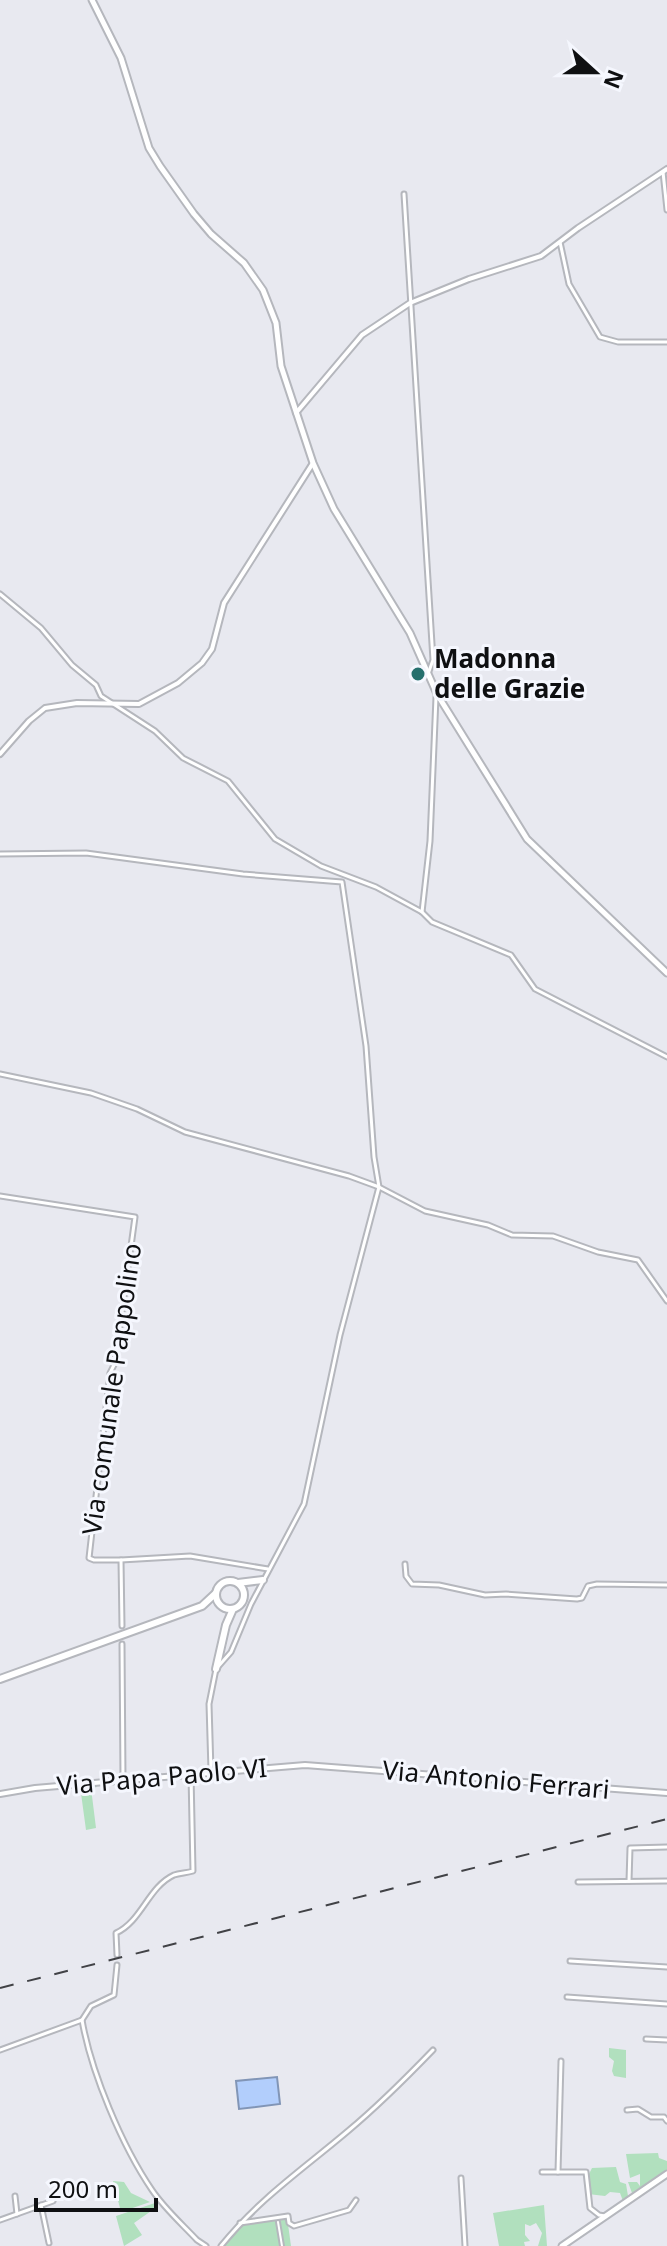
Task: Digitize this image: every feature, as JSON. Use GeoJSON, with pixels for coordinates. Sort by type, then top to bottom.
{"type":"FeatureCollection","features":[{"type":"Feature","properties":{"kind":"main road"},"geometry":{"type":"LineString","coordinates":[[92,0],[121,58],[149,148],[194,214],[244,263],[263,290],[276,323],[281,366],[313,463],[334,509],[410,633],[437,694],[527,839],[544,859],[667,973]]}},
{"type":"Feature","properties":{"kind":"main road"},"geometry":{"type":"LineString","coordinates":[[202,1606],[225,1582],[263,1580]]}},
{"type":"Feature","properties":{"kind":"main road"},"geometry":{"type":"LineString","coordinates":[[244,1591],[253,1581]]}},
{"type":"Feature","properties":{"kind":"main road"},"geometry":{"type":"LineString","coordinates":[[226,1625],[233,1609],[244,1601],[244,1591],[238,1583]]}},
{"type":"Feature","properties":{"kind":"main road"},"geometry":{"type":"LineString","coordinates":[[216,1593],[227,1617],[216,1669]]}},
{"type":"Feature","properties":{"kind":"main road"},"geometry":{"type":"LineString","coordinates":[[0,1679],[202,1606],[233,1609]]}},
{"type":"Feature","properties":{"kind":"main road"},"geometry":{"type":"LineString","coordinates":[[562,2246],[667,2174]]}},
{"type":"Feature","properties":{"kind":"street"},"geometry":{"type":"LineString","coordinates":[[296,413],[362,335],[410,303],[469,279],[541,256],[665,170]]}},
{"type":"Feature","properties":{"kind":"street"},"geometry":{"type":"LineString","coordinates":[[665,170],[667,210]]}},
{"type":"Feature","properties":{"kind":"street"},"geometry":{"type":"LineString","coordinates":[[404,194],[433,660],[428,674]]}},
{"type":"Feature","properties":{"kind":"street"},"geometry":{"type":"LineString","coordinates":[[560,242],[569,284],[600,337],[618,342],[667,342]]}},
{"type":"Feature","properties":{"kind":"street"},"geometry":{"type":"LineString","coordinates":[[0,754],[45,708],[77,703],[139,704],[178,683],[202,663],[212,649],[224,603],[313,463]]}},
{"type":"Feature","properties":{"kind":"street"},"geometry":{"type":"LineString","coordinates":[[0,594],[41,628],[72,665],[96,685],[101,696],[110,704],[155,731],[183,758],[228,781],[275,839],[321,866],[376,887],[422,912],[432,922],[511,955],[535,989],[667,1057]]}},
{"type":"Feature","properties":{"kind":"street"},"geometry":{"type":"LineString","coordinates":[[422,912],[427,887],[437,694]]}},
{"type":"Feature","properties":{"kind":"street"},"geometry":{"type":"LineString","coordinates":[[0,854],[86,853],[202,869],[342,882],[366,1046],[379,1187],[340,1335],[304,1504],[263,1580],[231,1652],[216,1669],[209,1704],[211,1771]]}},
{"type":"Feature","properties":{"kind":"street"},"geometry":{"type":"LineString","coordinates":[[0,1074],[91,1093],[137,1109],[185,1132],[294,1160],[379,1187],[425,1211],[488,1225],[512,1235],[553,1236],[598,1252],[638,1260],[667,1301]]}},
{"type":"Feature","properties":{"kind":"street","name":"Via comunale Pappolino"},"geometry":{"type":"LineString","coordinates":[[0,1196],[135,1217],[115,1363],[110,1373],[89,1558],[121,1560],[122,1626]]}},
{"type":"Feature","properties":{"kind":"street"},"geometry":{"type":"LineString","coordinates":[[121,1560],[190,1556],[269,1569]]}},
{"type":"Feature","properties":{"kind":"street"},"geometry":{"type":"LineString","coordinates":[[405,1564],[406,1576],[412,1584],[439,1585],[485,1595],[577,1599],[582,1598],[588,1586],[597,1584],[667,1585]]}},
{"type":"Feature","properties":{"kind":"street"},"geometry":{"type":"LineString","coordinates":[[122,1644],[123,1779]]}},
{"type":"Feature","properties":{"kind":"street","name":"Via Papa Paolo VI"},"geometry":{"type":"LineString","coordinates":[[0,1794],[23,1789],[211,1771],[325,1766]]}},
{"type":"Feature","properties":{"kind":"street","name":"Via Antonio Ferrari"},"geometry":{"type":"LineString","coordinates":[[325,1766],[667,1793]]}},
{"type":"Feature","properties":{"kind":"street"},"geometry":{"type":"LineString","coordinates":[[117,1955],[116,1933],[130,1926],[149,1897],[173,1876],[193,1871],[191,1774]]}},
{"type":"Feature","properties":{"kind":"street"},"geometry":{"type":"LineString","coordinates":[[629,1881],[630,1848],[667,1847]]}},
{"type":"Feature","properties":{"kind":"street"},"geometry":{"type":"LineString","coordinates":[[578,1882],[667,1881]]}},
{"type":"Feature","properties":{"kind":"street"},"geometry":{"type":"LineString","coordinates":[[570,1961],[667,1967]]}},
{"type":"Feature","properties":{"kind":"street"},"geometry":{"type":"LineString","coordinates":[[0,2050],[82,2020],[91,2006],[114,1995],[117,1965]]}},
{"type":"Feature","properties":{"kind":"street"},"geometry":{"type":"LineString","coordinates":[[567,1997],[667,2004]]}},
{"type":"Feature","properties":{"kind":"street"},"geometry":{"type":"LineString","coordinates":[[82,2020],[93,2070],[141,2173],[161,2202],[206,2246]]}},
{"type":"Feature","properties":{"kind":"street"},"geometry":{"type":"LineString","coordinates":[[646,2039],[667,2040]]}},
{"type":"Feature","properties":{"kind":"street"},"geometry":{"type":"LineString","coordinates":[[221,2246],[287,2178],[376,2107],[433,2050]]}},
{"type":"Feature","properties":{"kind":"street"},"geometry":{"type":"LineString","coordinates":[[558,2172],[561,2061]]}},
{"type":"Feature","properties":{"kind":"street"},"geometry":{"type":"LineString","coordinates":[[627,2110],[638,2109],[651,2117],[664,2117],[667,2121]]}},
{"type":"Feature","properties":{"kind":"street"},"geometry":{"type":"LineString","coordinates":[[542,2172],[586,2172],[590,2208],[605,2216]]}},
{"type":"Feature","properties":{"kind":"street"},"geometry":{"type":"LineString","coordinates":[[461,2178],[465,2246]]}},
{"type":"Feature","properties":{"kind":"street"},"geometry":{"type":"LineString","coordinates":[[15,2196],[17,2214]]}},
{"type":"Feature","properties":{"kind":"street"},"geometry":{"type":"LineString","coordinates":[[240,2223],[288,2216],[289,2223],[294,2226],[349,2210],[356,2200]]}},
{"type":"Feature","properties":{"kind":"street"},"geometry":{"type":"LineString","coordinates":[[0,2220],[53,2201]]}},
{"type":"Feature","properties":{"kind":"street"},"geometry":{"type":"LineString","coordinates":[[41,2205],[49,2243]]}},
{"type":"Feature","properties":{"kind":"street"},"geometry":{"type":"LineString","coordinates":[[278,2222],[282,2246]]}},
{"type":"Feature","properties":{"kind":"green space"},"geometry":{"type":"Polygon","coordinates":[[[96,1785],[91,1788],[96,1828],[86,1830],[80,1786],[96,1785]]]}},
{"type":"Feature","properties":{"kind":"green space"},"geometry":{"type":"Polygon","coordinates":[[[609,2048],[626,2050],[626,2078],[614,2076],[614,2061],[609,2057],[609,2048]]]}},
{"type":"Feature","properties":{"kind":"green space"},"geometry":{"type":"Polygon","coordinates":[[[658,2153],[659,2158],[667,2161],[667,2170],[632,2193],[628,2182],[637,2182],[640,2186],[640,2174],[630,2178],[626,2154],[658,2153]]]}},
{"type":"Feature","properties":{"kind":"green space"},"geometry":{"type":"Polygon","coordinates":[[[616,2167],[620,2182],[626,2184],[628,2196],[623,2201],[620,2193],[610,2192],[605,2196],[588,2194],[592,2168],[616,2167]]]}},
{"type":"Feature","properties":{"kind":"green space"},"geometry":{"type":"Polygon","coordinates":[[[113,2181],[124,2182],[131,2193],[150,2202],[121,2212],[113,2181]]]}},
{"type":"Feature","properties":{"kind":"green space"},"geometry":{"type":"Polygon","coordinates":[[[155,2203],[154,2209],[134,2223],[142,2235],[124,2246],[116,2216],[155,2203]]]}},
{"type":"Feature","properties":{"kind":"green space"},"geometry":{"type":"Polygon","coordinates":[[[544,2205],[547,2246],[538,2246],[542,2233],[536,2223],[530,2226],[525,2224],[525,2235],[530,2241],[524,2242],[525,2246],[499,2246],[493,2213],[544,2205]]]}},
{"type":"Feature","properties":{"kind":"green space"},"geometry":{"type":"Polygon","coordinates":[[[287,2217],[291,2246],[224,2246],[239,2226],[287,2217]]]}},
{"type":"Feature","properties":{"kind":"water"},"geometry":{"type":"Polygon","coordinates":[[[277,2077],[280,2104],[239,2109],[236,2081],[277,2077]]]}},
{"type":"Feature","properties":{"kind":"railway"},"geometry":{"type":"LineString","coordinates":[[0,1988],[667,1819]]}},
{"type":"Feature","properties":{"kind":"place","name":"Madonna delle Grazie"},"geometry":{"type":"Point","coordinates":[418,674]}}]}
